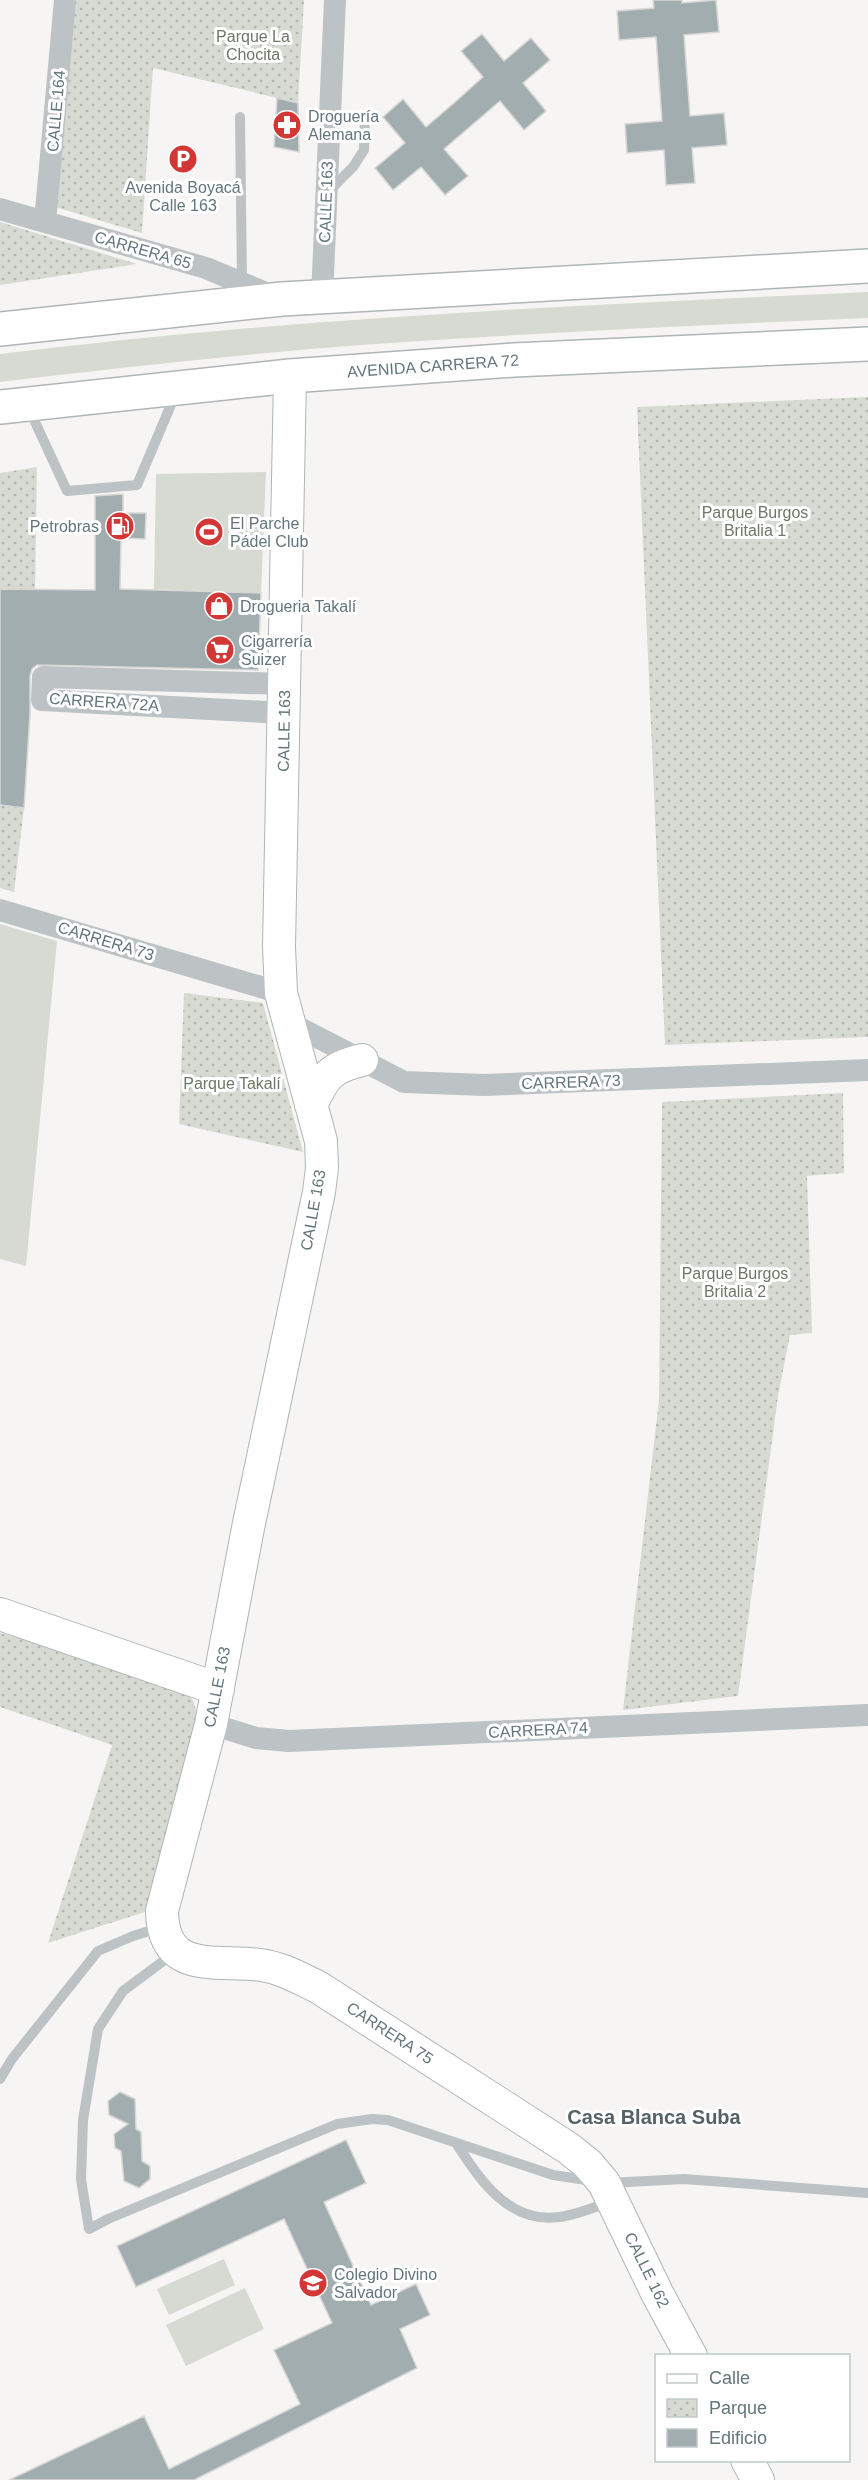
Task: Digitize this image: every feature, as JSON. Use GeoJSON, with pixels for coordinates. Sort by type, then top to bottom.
{"type":"FeatureCollection","features":[{"type":"Feature","properties":{"kind":"highway"},"geometry":{"type":"LineString","coordinates":[[0,329],[282,299],[868,266]]}},
{"type":"Feature","properties":{"kind":"highway","name":"AVENIDA CARRERA 72"},"geometry":{"type":"LineString","coordinates":[[13,405],[290,376],[514,360],[868,344]]}},
{"type":"Feature","properties":{"kind":"street","name":"CALLE 164"},"geometry":{"type":"LineString","coordinates":[[45,222],[65,0]]}},
{"type":"Feature","properties":{"kind":"street","name":"CALLE 163"},"geometry":{"type":"LineString","coordinates":[[322,297],[335,0]]}},
{"type":"Feature","properties":{"kind":"street","name":"CARRERA 65"},"geometry":{"type":"LineString","coordinates":[[0,209],[206,262],[242,283],[282,299]]}},
{"type":"Feature","properties":{"kind":"street","name":"CALLE 163"},"geometry":{"type":"LineString","coordinates":[[169,1939],[162,1911],[211,1724],[248,1528],[319,1192],[322,1168],[321,1141],[284,1007],[279,948],[290,376]]}},
{"type":"Feature","properties":{"kind":"street","name":"CARRERA 72A"},"geometry":{"type":"LineString","coordinates":[[43,677],[220,682],[285,698],[220,709],[42,700],[43,677]]}},
{"type":"Feature","properties":{"kind":"street"},"geometry":{"type":"LineString","coordinates":[[220,682],[220,709]]}},
{"type":"Feature","properties":{"kind":"street","name":"CARRERA 73"},"geometry":{"type":"LineString","coordinates":[[0,910],[284,1007],[362,1060],[404,1082],[485,1085],[868,1070]]}},
{"type":"Feature","properties":{"kind":"street"},"geometry":{"type":"LineString","coordinates":[[311,1106],[328,1073],[344,1064],[362,1060]]}},
{"type":"Feature","properties":{"kind":"street"},"geometry":{"type":"LineString","coordinates":[[0,1614],[218,1689]]}},
{"type":"Feature","properties":{"kind":"street","name":"CARRERA 74"},"geometry":{"type":"LineString","coordinates":[[211,1724],[256,1738],[289,1741],[868,1714]]}},
{"type":"Feature","properties":{"kind":"street","name":"CARRERA 75"},"geometry":{"type":"LineString","coordinates":[[169,1939],[190,1960],[261,1965],[281,1969],[318,1987],[568,2148],[588,2164],[609,2192]]}},
{"type":"Feature","properties":{"kind":"street","name":"CALLE 162"},"geometry":{"type":"LineString","coordinates":[[609,2192],[657,2293],[690,2354]]}},
{"type":"Feature","properties":{"kind":"street"},"geometry":{"type":"LineString","coordinates":[[748,2462],[758,2480]]}},
{"type":"Feature","properties":{"kind":"lane"},"geometry":{"type":"LineString","coordinates":[[326,194],[353,167],[364,150],[364,116]]}},
{"type":"Feature","properties":{"kind":"lane"},"geometry":{"type":"LineString","coordinates":[[240,117],[242,283]]}},
{"type":"Feature","properties":{"kind":"lane"},"geometry":{"type":"LineString","coordinates":[[13,405],[67,491],[137,485],[179,386]]}},
{"type":"Feature","properties":{"kind":"lane"},"geometry":{"type":"LineString","coordinates":[[0,2079],[12,2059],[98,1951],[133,1936],[169,1939]]}},
{"type":"Feature","properties":{"kind":"lane"},"geometry":{"type":"LineString","coordinates":[[169,1939],[123,1991],[98,2029],[83,2120],[81,2179],[89,2229],[108,2219],[337,2124],[372,2119],[388,2120],[609,2192]]}},
{"type":"Feature","properties":{"kind":"lane"},"geometry":{"type":"LineString","coordinates":[[456,2142],[472,2168],[489,2188],[511,2209],[531,2217],[559,2218],[609,2192],[684,2179],[868,2193]]}},
{"type":"Feature","properties":{"kind":"green space","name":"Parque La Chocita"},"geometry":{"type":"Polygon","coordinates":[[[75,0],[304,0],[298,103],[153,68],[142,233],[55,207],[75,0]]]}},
{"type":"Feature","properties":{"kind":"green space"},"geometry":{"type":"Polygon","coordinates":[[[0,222],[137,264],[0,285],[0,222]]]}},
{"type":"Feature","properties":{"kind":"green space"},"geometry":{"type":"Polygon","coordinates":[[[868,292],[868,318],[361,345],[225,357],[0,382],[0,354],[108,342],[433,314],[868,292]]]}},
{"type":"Feature","properties":{"kind":"green space","name":"Parque Burgos Britalia 1"},"geometry":{"type":"Polygon","coordinates":[[[868,397],[868,1037],[665,1045],[637,407],[868,397]]]}},
{"type":"Feature","properties":{"kind":"green space"},"geometry":{"type":"Polygon","coordinates":[[[37,467],[35,590],[0,589],[0,473],[37,467]]]}},
{"type":"Feature","properties":{"kind":"green space","name":"El Parche Pádel Club"},"geometry":{"type":"Polygon","coordinates":[[[266,472],[261,593],[154,589],[156,474],[266,472]]]}},
{"type":"Feature","properties":{"kind":"green space"},"geometry":{"type":"Polygon","coordinates":[[[0,805],[24,808],[14,892],[0,888],[0,805]]]}},
{"type":"Feature","properties":{"kind":"green space"},"geometry":{"type":"Polygon","coordinates":[[[0,924],[57,941],[26,1266],[0,1259],[0,924]]]}},
{"type":"Feature","properties":{"kind":"green space","name":"Parque Takalí"},"geometry":{"type":"Polygon","coordinates":[[[184,993],[263,1003],[303,1152],[179,1124],[184,993]]]}},
{"type":"Feature","properties":{"kind":"green space","name":"Parque Burgos Britalia 2"},"geometry":{"type":"Polygon","coordinates":[[[843,1093],[844,1173],[807,1176],[812,1333],[790,1335],[778,1396],[738,1696],[623,1710],[659,1400],[662,1102],[843,1093]]]}},
{"type":"Feature","properties":{"kind":"green space"},"geometry":{"type":"Polygon","coordinates":[[[0,1633],[171,1680],[192,1699],[196,1726],[151,1910],[48,1943],[112,1745],[0,1707],[0,1633]]]}},
{"type":"Feature","properties":{"kind":"green space"},"geometry":{"type":"Polygon","coordinates":[[[224,2259],[235,2285],[169,2315],[157,2289],[224,2259]]]}},
{"type":"Feature","properties":{"kind":"green space"},"geometry":{"type":"Polygon","coordinates":[[[245,2288],[264,2329],[186,2366],[166,2325],[245,2288]]]}},
{"type":"Feature","properties":{"kind":"building"},"geometry":{"type":"Polygon","coordinates":[[[653,0],[682,0],[682,3],[716,0],[719,32],[684,35],[690,116],[724,113],[727,145],[692,148],[695,183],[666,185],[664,150],[627,153],[625,124],[662,121],[656,37],[619,40],[617,11],[654,8],[653,0]]]}},
{"type":"Feature","properties":{"kind":"building"},"geometry":{"type":"Polygon","coordinates":[[[482,34],[504,61],[531,38],[550,60],[523,83],[546,111],[524,130],[500,101],[444,149],[468,176],[445,195],[421,167],[393,190],[375,168],[405,143],[383,117],[403,99],[426,127],[483,77],[461,51],[482,34]]]}},
{"type":"Feature","properties":{"kind":"building","name":"Droguería Alemana"},"geometry":{"type":"Polygon","coordinates":[[[277,98],[298,103],[299,152],[274,147],[277,98]]]}},
{"type":"Feature","properties":{"kind":"building"},"geometry":{"type":"Polygon","coordinates":[[[123,494],[123,513],[146,513],[145,539],[121,538],[120,589],[261,593],[258,670],[37,665],[32,669],[30,676],[24,808],[0,805],[0,589],[95,590],[95,496],[123,494]]]}},
{"type":"Feature","properties":{"kind":"building"},"geometry":{"type":"Polygon","coordinates":[[[120,2092],[135,2099],[136,2129],[141,2132],[142,2161],[150,2166],[150,2179],[139,2188],[124,2181],[121,2151],[115,2148],[114,2134],[128,2124],[109,2115],[108,2101],[120,2092]]]}},
{"type":"Feature","properties":{"kind":"building"},"geometry":{"type":"Polygon","coordinates":[[[346,2140],[366,2183],[324,2202],[371,2305],[416,2284],[430,2315],[400,2329],[417,2368],[194,2480],[9,2480],[144,2416],[169,2469],[300,2404],[274,2350],[332,2323],[284,2219],[136,2287],[117,2246],[346,2140]]]}},
{"type":"Feature","properties":{"kind":"place","name":"Droguería Alemana"},"geometry":{"type":"Point","coordinates":[287,125]}},
{"type":"Feature","properties":{"kind":"place","name":"Avenida Boyacá Calle 163"},"geometry":{"type":"Point","coordinates":[183,159]}},
{"type":"Feature","properties":{"kind":"place","name":"Petrobras"},"geometry":{"type":"Point","coordinates":[120,526]}},
{"type":"Feature","properties":{"kind":"place","name":"El Parche Pádel Club"},"geometry":{"type":"Point","coordinates":[209,532]}},
{"type":"Feature","properties":{"kind":"place","name":"Drogueria Takalí"},"geometry":{"type":"Point","coordinates":[219,606]}},
{"type":"Feature","properties":{"kind":"place","name":"Cigarrería Suizer"},"geometry":{"type":"Point","coordinates":[220,650]}},
{"type":"Feature","properties":{"kind":"place","name":"Colegio Divino Salvador"},"geometry":{"type":"Point","coordinates":[313,2283]}},
{"type":"Feature","properties":{"kind":"district","name":"Casa Blanca Suba"},"geometry":{"type":"Point","coordinates":[654,2117]}}]}
